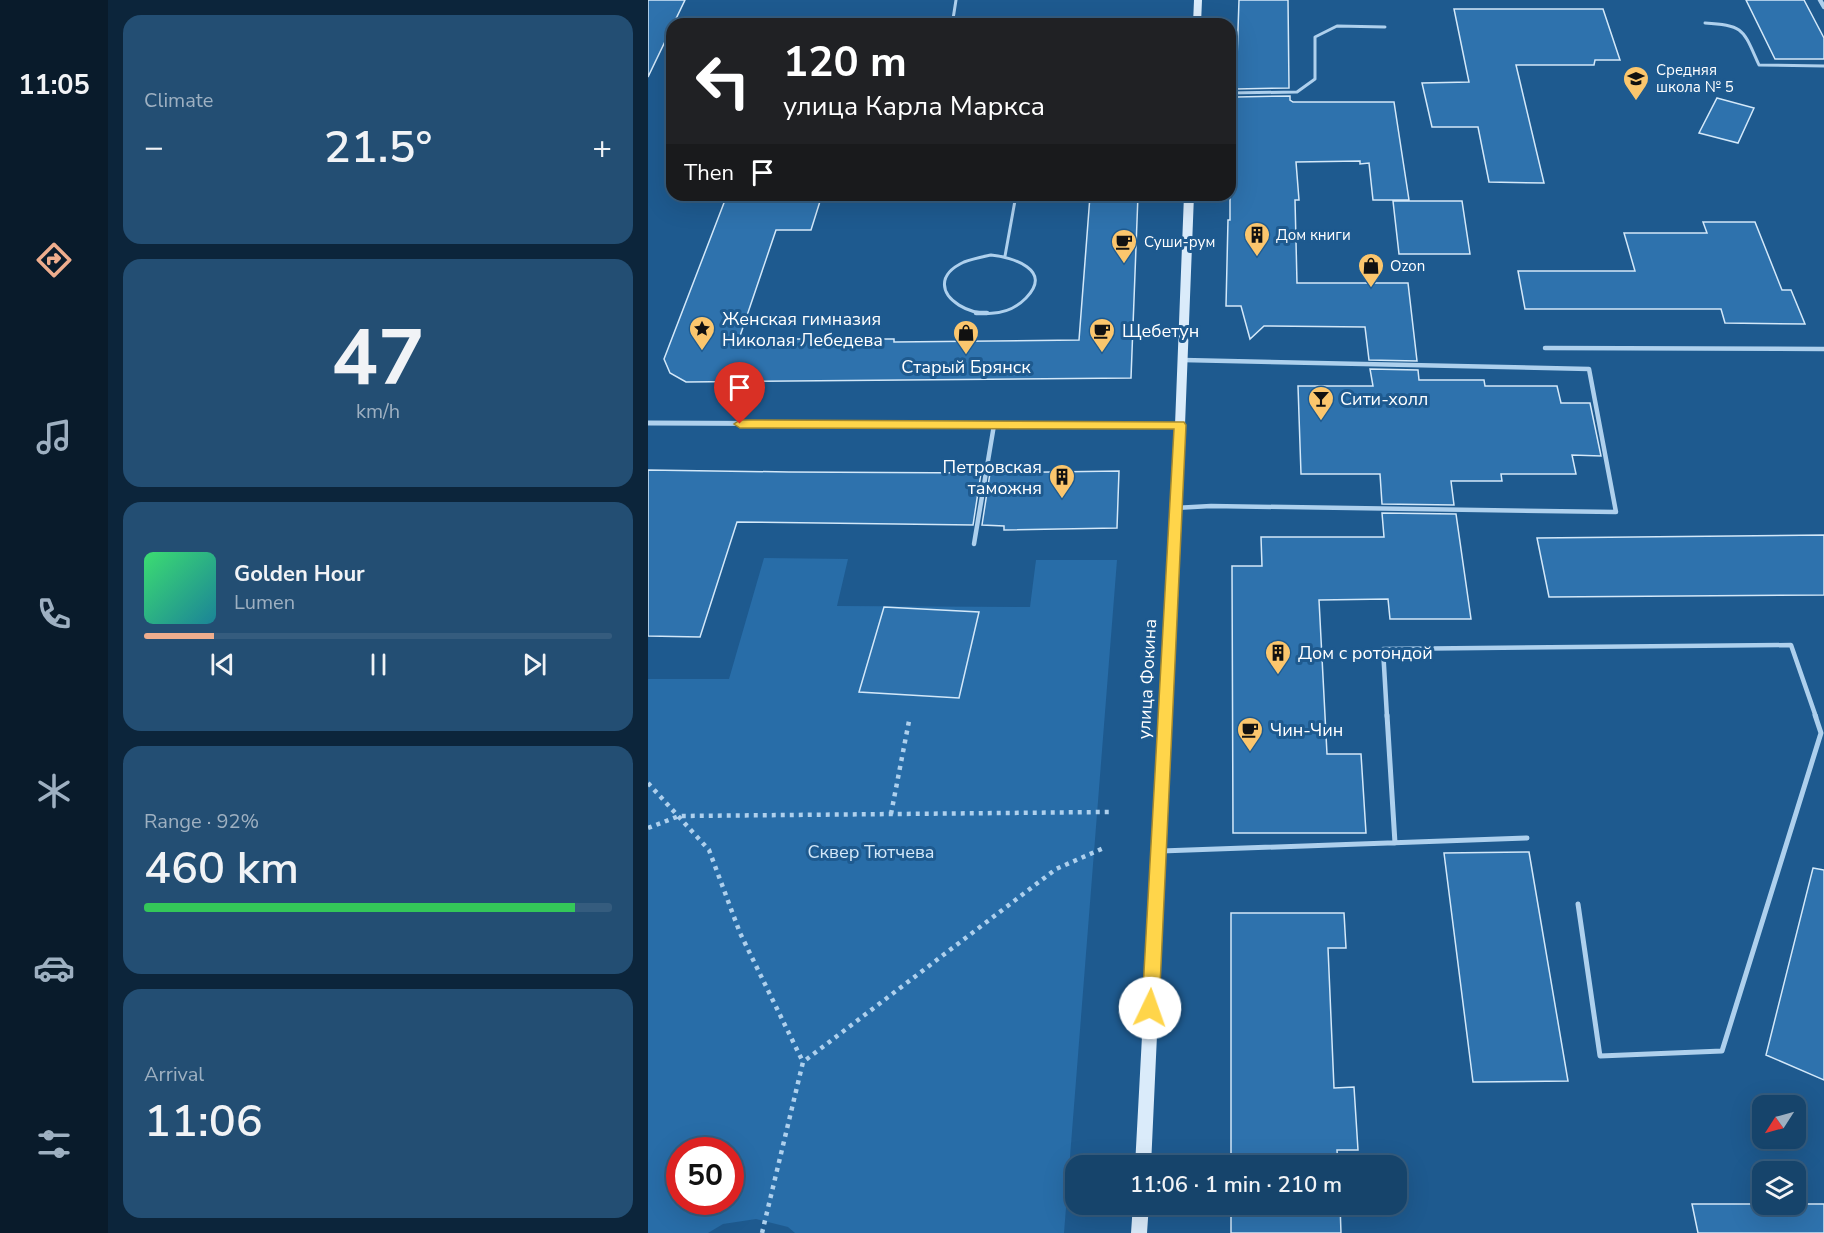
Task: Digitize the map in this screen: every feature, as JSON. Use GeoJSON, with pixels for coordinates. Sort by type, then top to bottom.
{"type":"FeatureCollection","features":[{"type":"Feature","properties":{"kind":"main road"},"geometry":{"type":"LineString","coordinates":[[1197,18],[1198,0]]}},
{"type":"Feature","properties":{"kind":"main road","name":"улица Фокина"},"geometry":{"type":"LineString","coordinates":[[1144,1155],[1180,425],[1189,201]]}},
{"type":"Feature","properties":{"kind":"main road"},"geometry":{"type":"LineString","coordinates":[[1139,1233],[1140,1215]]}},
{"type":"Feature","properties":{"kind":"street"},"geometry":{"type":"LineString","coordinates":[[1820,0],[1824,7]]}},
{"type":"Feature","properties":{"kind":"street"},"geometry":{"type":"LineString","coordinates":[[648,423],[1180,425]]}},
{"type":"Feature","properties":{"kind":"lane"},"geometry":{"type":"LineString","coordinates":[[953,18],[956,0]]}},
{"type":"Feature","properties":{"kind":"lane"},"geometry":{"type":"LineString","coordinates":[[1705,23],[1733,24],[1742,29],[1759,65],[1824,66]]}},
{"type":"Feature","properties":{"kind":"lane"},"geometry":{"type":"LineString","coordinates":[[1236,93],[1297,92],[1315,79],[1314,37],[1337,26],[1385,27]]}},
{"type":"Feature","properties":{"kind":"lane"},"geometry":{"type":"LineString","coordinates":[[1005,256],[1015,201]]}},
{"type":"Feature","properties":{"kind":"lane"},"geometry":{"type":"LineString","coordinates":[[1005,256],[1027,266],[1033,273],[1035,283],[1031,293],[1022,302],[1002,310],[978,313],[963,310],[945,295],[946,277],[953,269],[977,257],[1005,256]]}},
{"type":"Feature","properties":{"kind":"lane"},"geometry":{"type":"LineString","coordinates":[[1545,348],[1824,349]]}},
{"type":"Feature","properties":{"kind":"lane"},"geometry":{"type":"LineString","coordinates":[[1175,508],[1212,506],[1616,512],[1589,369],[1183,360]]}},
{"type":"Feature","properties":{"kind":"lane"},"geometry":{"type":"LineString","coordinates":[[974,544],[994,425]]}},
{"type":"Feature","properties":{"kind":"lane"},"geometry":{"type":"LineString","coordinates":[[1395,843],[1383,649],[1791,645],[1823,734],[1722,1051],[1600,1056],[1578,904]]}},
{"type":"Feature","properties":{"kind":"lane"},"geometry":{"type":"LineString","coordinates":[[1158,851],[1527,838]]}},
{"type":"Feature","properties":{"kind":"path"},"geometry":{"type":"LineString","coordinates":[[891,814],[909,721]]}},
{"type":"Feature","properties":{"kind":"path"},"geometry":{"type":"LineString","coordinates":[[648,783],[709,850],[740,933],[802,1062],[762,1233]]}},
{"type":"Feature","properties":{"kind":"path"},"geometry":{"type":"LineString","coordinates":[[648,828],[679,816],[1109,812]]}},
{"type":"Feature","properties":{"kind":"path"},"geometry":{"type":"LineString","coordinates":[[802,1062],[871,1012],[1056,869],[1107,847]]}},
{"type":"Feature","properties":{"kind":"green space","name":"Сквер Тютчева"},"geometry":{"type":"Polygon","coordinates":[[[764,558],[848,559],[837,606],[1030,607],[1036,560],[1117,560],[1070,1155],[1065,1155],[1064,1233],[795,1233],[788,1227],[756,1219],[723,1224],[708,1233],[648,1233],[648,679],[729,679],[764,558]]]}},
{"type":"Feature","properties":{"kind":"building"},"geometry":{"type":"Polygon","coordinates":[[[648,0],[685,0],[676,18],[666,18],[666,40],[648,77],[648,0]]]}},
{"type":"Feature","properties":{"kind":"building"},"geometry":{"type":"Polygon","coordinates":[[[1239,0],[1288,0],[1289,88],[1236,89],[1239,0]]]}},
{"type":"Feature","properties":{"kind":"building"},"geometry":{"type":"Polygon","coordinates":[[[1746,0],[1804,0],[1824,38],[1824,59],[1775,59],[1746,0]]]}},
{"type":"Feature","properties":{"kind":"building"},"geometry":{"type":"Polygon","coordinates":[[[1454,9],[1603,9],[1620,60],[1595,60],[1594,65],[1516,65],[1544,183],[1489,182],[1478,127],[1432,127],[1422,83],[1469,82],[1454,9]]]}},
{"type":"Feature","properties":{"kind":"building"},"geometry":{"type":"Polygon","coordinates":[[[1290,96],[1293,102],[1394,102],[1409,200],[1373,200],[1369,163],[1360,164],[1360,161],[1296,162],[1299,200],[1295,200],[1297,283],[1408,283],[1417,361],[1369,360],[1365,327],[1264,326],[1250,339],[1241,306],[1226,306],[1228,220],[1230,220],[1230,201],[1236,201],[1236,97],[1290,96]]]}},
{"type":"Feature","properties":{"kind":"building"},"geometry":{"type":"Polygon","coordinates":[[[1717,98],[1754,108],[1738,143],[1699,133],[1717,98]]]}},
{"type":"Feature","properties":{"kind":"building"},"geometry":{"type":"Polygon","coordinates":[[[725,201],[820,201],[811,230],[776,230],[739,339],[894,339],[894,342],[1079,340],[1090,201],[1138,201],[1131,378],[686,382],[670,373],[664,359],[725,201]]]}},
{"type":"Feature","properties":{"kind":"building"},"geometry":{"type":"Polygon","coordinates":[[[1393,201],[1462,201],[1470,254],[1399,254],[1393,201]]]}},
{"type":"Feature","properties":{"kind":"building"},"geometry":{"type":"Polygon","coordinates":[[[1703,222],[1755,222],[1782,290],[1791,290],[1805,324],[1725,323],[1721,309],[1525,309],[1518,271],[1635,271],[1624,233],[1707,233],[1703,222]]]}},
{"type":"Feature","properties":{"kind":"building"},"geometry":{"type":"Polygon","coordinates":[[[1370,369],[1418,370],[1419,380],[1484,380],[1485,386],[1557,386],[1561,403],[1590,403],[1601,456],[1572,455],[1576,474],[1501,474],[1502,481],[1451,481],[1454,505],[1382,504],[1380,474],[1301,474],[1298,386],[1373,386],[1370,369]]]}},
{"type":"Feature","properties":{"kind":"building"},"geometry":{"type":"Polygon","coordinates":[[[648,470],[981,473],[973,525],[737,522],[700,637],[648,636],[648,470]]]}},
{"type":"Feature","properties":{"kind":"building","name":"Петровская таможня"},"geometry":{"type":"Polygon","coordinates":[[[1119,471],[1117,528],[1004,530],[1004,526],[982,525],[990,473],[1119,471]]]}},
{"type":"Feature","properties":{"kind":"building","name":"Дом с ротондой"},"geometry":{"type":"Polygon","coordinates":[[[1382,513],[1456,514],[1471,619],[1390,619],[1388,599],[1319,600],[1327,754],[1361,754],[1366,833],[1233,833],[1232,566],[1262,566],[1261,537],[1384,537],[1382,513]]]}},
{"type":"Feature","properties":{"kind":"building"},"geometry":{"type":"Polygon","coordinates":[[[1824,535],[1824,595],[1549,597],[1537,538],[1824,535]]]}},
{"type":"Feature","properties":{"kind":"building"},"geometry":{"type":"Polygon","coordinates":[[[884,607],[979,612],[959,698],[859,692],[884,607]]]}},
{"type":"Feature","properties":{"kind":"building"},"geometry":{"type":"Polygon","coordinates":[[[1529,852],[1568,1081],[1473,1082],[1444,853],[1529,852]]]}},
{"type":"Feature","properties":{"kind":"building"},"geometry":{"type":"Polygon","coordinates":[[[1813,868],[1824,870],[1824,1080],[1766,1055],[1813,868]]]}},
{"type":"Feature","properties":{"kind":"building"},"geometry":{"type":"Polygon","coordinates":[[[1231,913],[1344,913],[1346,948],[1328,948],[1334,1088],[1354,1087],[1358,1150],[1337,1150],[1337,1155],[1231,1155],[1231,913]]]}},
{"type":"Feature","properties":{"kind":"building"},"geometry":{"type":"Polygon","coordinates":[[[1692,1204],[1752,1204],[1752,1215],[1806,1215],[1806,1204],[1824,1204],[1824,1233],[1698,1233],[1692,1204]]]}},
{"type":"Feature","properties":{"kind":"building"},"geometry":{"type":"Polygon","coordinates":[[[1231,1215],[1340,1215],[1341,1233],[1231,1233],[1231,1215]]]}},
{"type":"Feature","properties":{"kind":"place","name":"Средняя школа № 5"},"geometry":{"type":"Point","coordinates":[1636,102]}},
{"type":"Feature","properties":{"kind":"place","name":"Дом книги"},"geometry":{"type":"Point","coordinates":[1257,258]}},
{"type":"Feature","properties":{"kind":"place","name":"Суши-рум"},"geometry":{"type":"Point","coordinates":[1124,265]}},
{"type":"Feature","properties":{"kind":"place","name":"Ozon"},"geometry":{"type":"Point","coordinates":[1371,289]}},
{"type":"Feature","properties":{"kind":"place","name":"Женская гимназия Николая Лебедева"},"geometry":{"type":"Point","coordinates":[702,352]}},
{"type":"Feature","properties":{"kind":"place","name":"Щебетун"},"geometry":{"type":"Point","coordinates":[1102,354]}},
{"type":"Feature","properties":{"kind":"place","name":"Старый Брянск"},"geometry":{"type":"Point","coordinates":[966,356]}},
{"type":"Feature","properties":{"kind":"place","name":"Сити-холл"},"geometry":{"type":"Point","coordinates":[1321,422]}},
{"type":"Feature","properties":{"kind":"place","name":"Петровская таможня"},"geometry":{"type":"Point","coordinates":[1062,500]}},
{"type":"Feature","properties":{"kind":"place","name":"Дом с ротондой"},"geometry":{"type":"Point","coordinates":[1278,676]}},
{"type":"Feature","properties":{"kind":"place","name":"Чин-Чин"},"geometry":{"type":"Point","coordinates":[1250,753]}},
{"type":"Feature","properties":{"kind":"route"},"geometry":{"type":"LineString","coordinates":[[740,424],[1180,425],[1150,1008]]}}]}
